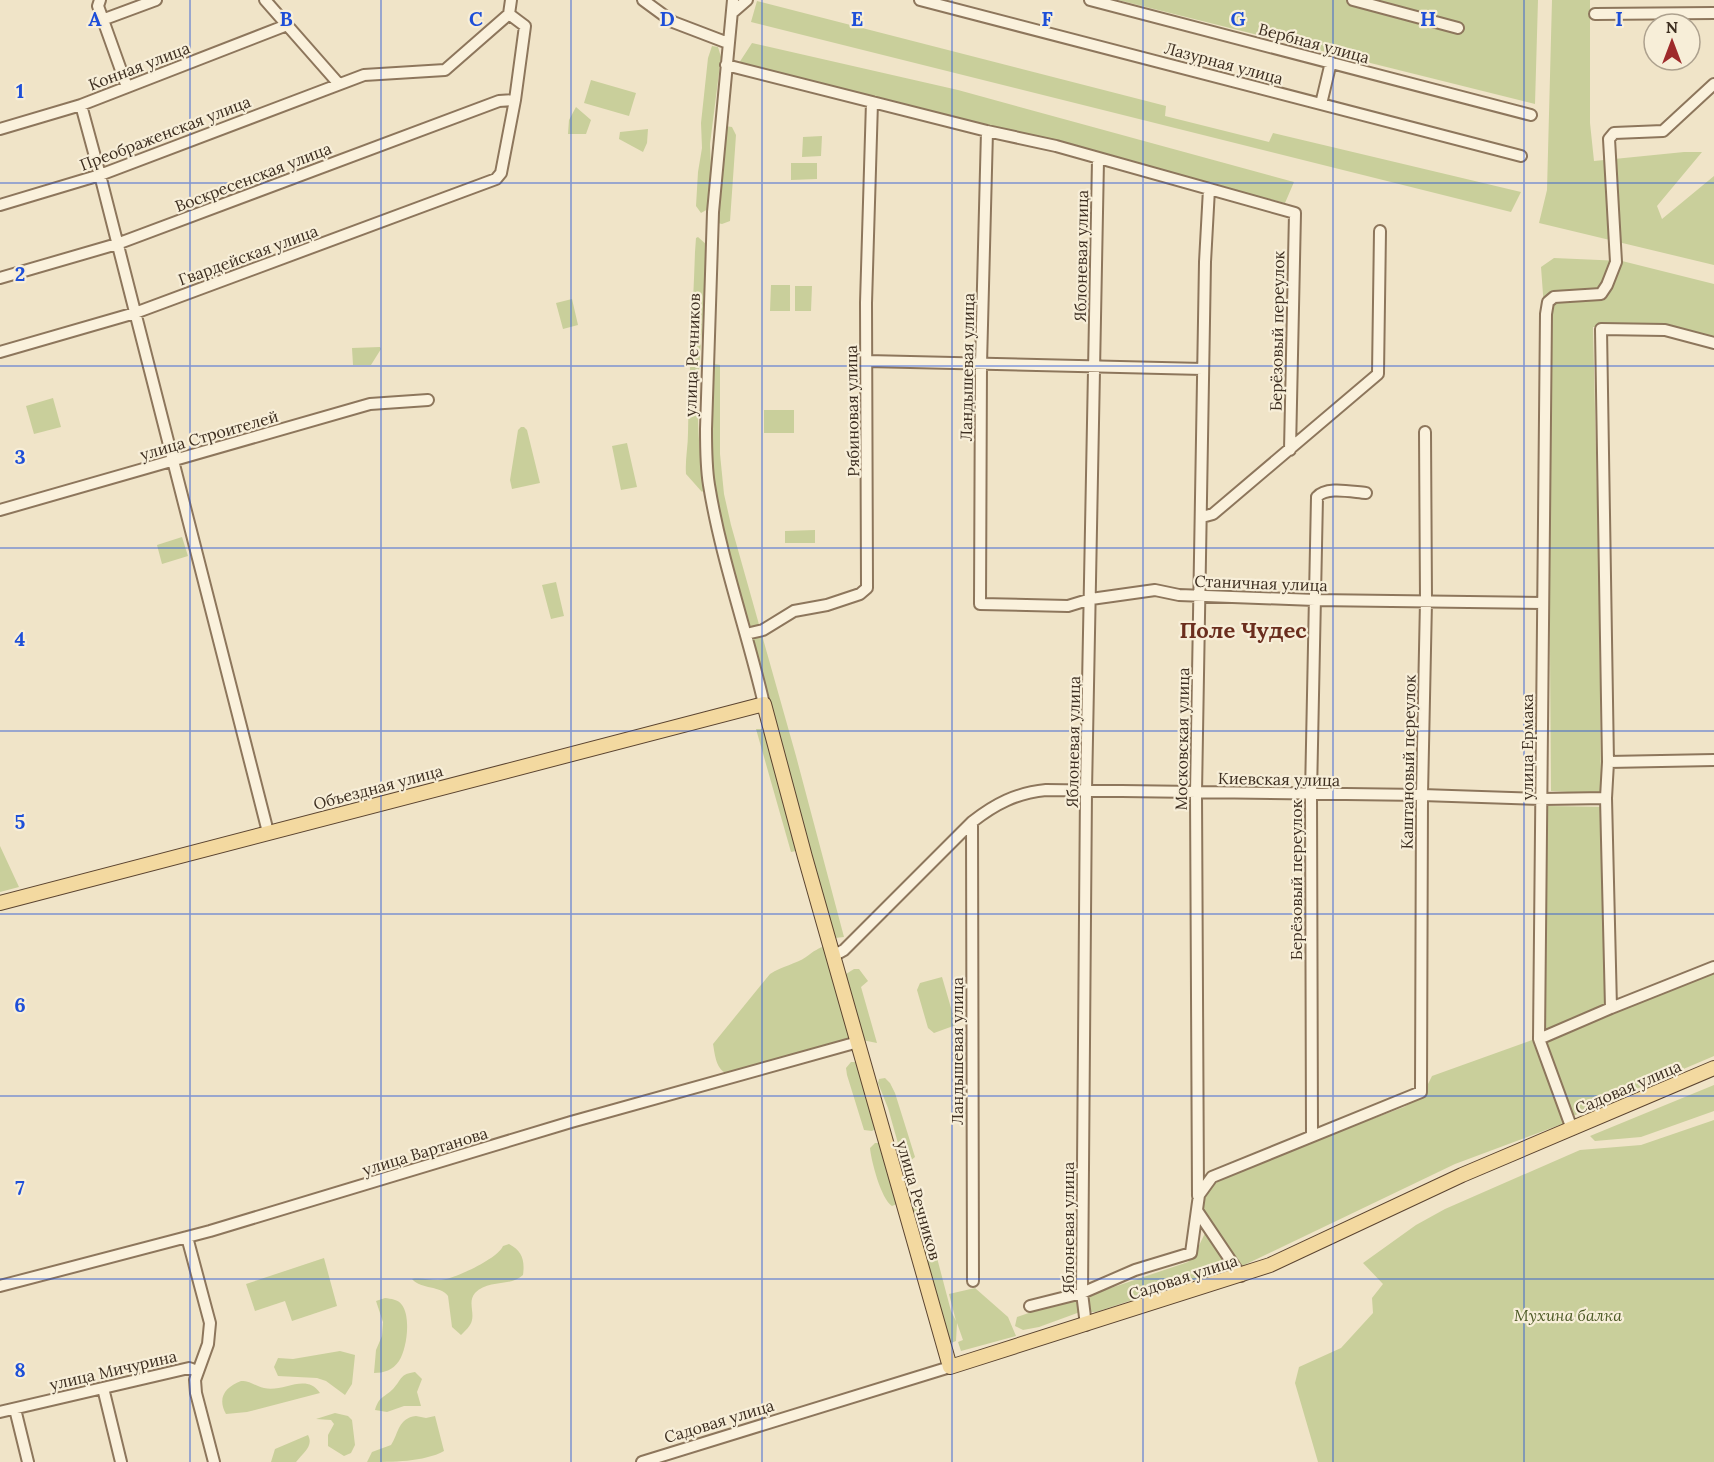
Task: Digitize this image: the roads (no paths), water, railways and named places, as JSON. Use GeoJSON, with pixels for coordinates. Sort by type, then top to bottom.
{"type":"FeatureCollection","features":[{"type":"Feature","properties":{"kind":"main road","name":"Объездная улица"},"geometry":{"type":"LineString","coordinates":[[0,903],[764,704]]}},
{"type":"Feature","properties":{"kind":"main road","name":"улица Речников"},"geometry":{"type":"LineString","coordinates":[[764,704],[950,1367]]}},
{"type":"Feature","properties":{"kind":"main road","name":"Садовая улица"},"geometry":{"type":"LineString","coordinates":[[950,1367],[1241,1276],[1297,1254],[1462,1175],[1714,1068]]}},
{"type":"Feature","properties":{"kind":"street"},"geometry":{"type":"LineString","coordinates":[[100,0],[98,6],[102,20],[127,87]]}},
{"type":"Feature","properties":{"kind":"street"},"geometry":{"type":"LineString","coordinates":[[102,20],[156,0]]}},
{"type":"Feature","properties":{"kind":"street"},"geometry":{"type":"LineString","coordinates":[[265,0],[338,83]]}},
{"type":"Feature","properties":{"kind":"street"},"geometry":{"type":"LineString","coordinates":[[511,0],[509,14],[525,26],[515,100]]}},
{"type":"Feature","properties":{"kind":"street"},"geometry":{"type":"LineString","coordinates":[[643,0],[673,21],[728,43]]}},
{"type":"Feature","properties":{"kind":"street","name":"улица Речников"},"geometry":{"type":"LineString","coordinates":[[733,0],[712,212],[707,462],[713,505],[764,704]]}},
{"type":"Feature","properties":{"kind":"street"},"geometry":{"type":"LineString","coordinates":[[732,13],[747,0]]}},
{"type":"Feature","properties":{"kind":"street","name":"Лазурная улица"},"geometry":{"type":"LineString","coordinates":[[920,0],[1521,156]]}},
{"type":"Feature","properties":{"kind":"street","name":"Вербная улица"},"geometry":{"type":"LineString","coordinates":[[1090,0],[1531,115]]}},
{"type":"Feature","properties":{"kind":"street"},"geometry":{"type":"LineString","coordinates":[[1353,0],[1458,27]]}},
{"type":"Feature","properties":{"kind":"street"},"geometry":{"type":"LineString","coordinates":[[1633,0],[1633,13]]}},
{"type":"Feature","properties":{"kind":"street"},"geometry":{"type":"LineString","coordinates":[[1595,14],[1712,13],[1709,0]]}},
{"type":"Feature","properties":{"kind":"street","name":"Преображенская улица"},"geometry":{"type":"LineString","coordinates":[[0,205],[100,175],[364,75],[445,70],[509,14]]}},
{"type":"Feature","properties":{"kind":"street","name":"Конная улица"},"geometry":{"type":"LineString","coordinates":[[0,129],[81,105],[287,25]]}},
{"type":"Feature","properties":{"kind":"street"},"geometry":{"type":"LineString","coordinates":[[1321,104],[1331,63]]}},
{"type":"Feature","properties":{"kind":"street"},"geometry":{"type":"LineString","coordinates":[[726,65],[987,131],[1056,146],[1098,160],[1209,189]]}},
{"type":"Feature","properties":{"kind":"street","name":"улица Ермака"},"geometry":{"type":"LineString","coordinates":[[1572,1129],[1539,1039],[1546,314],[1548,302],[1554,297],[1601,294],[1616,262],[1610,139],[1614,133],[1663,131],[1714,84]]}},
{"type":"Feature","properties":{"kind":"street","name":"Гвардейская улица"},"geometry":{"type":"LineString","coordinates":[[0,352],[135,313],[496,178],[501,173],[515,100]]}},
{"type":"Feature","properties":{"kind":"street","name":"Воскресенская улица"},"geometry":{"type":"LineString","coordinates":[[0,278],[117,244],[499,101],[515,100]]}},
{"type":"Feature","properties":{"kind":"street","name":"Рябиновая улица"},"geometry":{"type":"LineString","coordinates":[[746,634],[763,630],[794,611],[827,605],[860,594],[867,588],[866,303],[872,102]]}},
{"type":"Feature","properties":{"kind":"street"},"geometry":{"type":"LineString","coordinates":[[81,105],[268,832]]}},
{"type":"Feature","properties":{"kind":"street","name":"Ландышевая улица"},"geometry":{"type":"LineString","coordinates":[[980,604],[981,364],[987,131]]}},
{"type":"Feature","properties":{"kind":"street","name":"Яблоневая улица"},"geometry":{"type":"LineString","coordinates":[[1086,1325],[1082,1293],[1086,791],[1098,160]]}},
{"type":"Feature","properties":{"kind":"street","name":"Берёзовый переулок"},"geometry":{"type":"LineString","coordinates":[[1209,189],[1295,213],[1290,450]]}},
{"type":"Feature","properties":{"kind":"street","name":"Московская улица"},"geometry":{"type":"LineString","coordinates":[[1198,1214],[1196,793],[1205,262],[1209,189]]}},
{"type":"Feature","properties":{"kind":"street"},"geometry":{"type":"LineString","coordinates":[[1202,517],[1214,513],[1378,374],[1380,231]]}},
{"type":"Feature","properties":{"kind":"street"},"geometry":{"type":"LineString","coordinates":[[1611,1008],[1606,798],[1608,762],[1601,329],[1665,330],[1714,343]]}},
{"type":"Feature","properties":{"kind":"street"},"geometry":{"type":"LineString","coordinates":[[867,361],[1203,369]]}},
{"type":"Feature","properties":{"kind":"street","name":"улица Строителей"},"geometry":{"type":"LineString","coordinates":[[0,510],[370,404],[428,400]]}},
{"type":"Feature","properties":{"kind":"street","name":"Каштановый переулок"},"geometry":{"type":"LineString","coordinates":[[1312,1135],[1421,1092],[1422,795],[1426,602],[1425,432]]}},
{"type":"Feature","properties":{"kind":"street","name":"Берёзовый переулок"},"geometry":{"type":"LineString","coordinates":[[1312,1135],[1311,794],[1317,497],[1328,491],[1366,493]]}},
{"type":"Feature","properties":{"kind":"street","name":"Станичная улица"},"geometry":{"type":"LineString","coordinates":[[980,604],[1068,606],[1091,599],[1155,590],[1179,595],[1315,600],[1543,603]]}},
{"type":"Feature","properties":{"kind":"street"},"geometry":{"type":"LineString","coordinates":[[1608,762],[1714,760]]}},
{"type":"Feature","properties":{"kind":"street","name":"Киевская улица"},"geometry":{"type":"LineString","coordinates":[[833,956],[852,942],[972,822],[992,806],[1016,795],[1046,790],[1422,795],[1542,799],[1606,798]]}},
{"type":"Feature","properties":{"kind":"street","name":"Ландышевая улица"},"geometry":{"type":"LineString","coordinates":[[972,822],[973,1281]]}},
{"type":"Feature","properties":{"kind":"street"},"geometry":{"type":"LineString","coordinates":[[1539,1039],[1714,967]]}},
{"type":"Feature","properties":{"kind":"street","name":"улица Вартанова"},"geometry":{"type":"LineString","coordinates":[[0,1286],[187,1237],[571,1122],[858,1042]]}},
{"type":"Feature","properties":{"kind":"street"},"geometry":{"type":"LineString","coordinates":[[1030,1306],[1082,1293],[1135,1270],[1191,1253],[1199,1195],[1212,1177],[1312,1135]]}},
{"type":"Feature","properties":{"kind":"street"},"geometry":{"type":"LineString","coordinates":[[1198,1214],[1241,1276]]}},
{"type":"Feature","properties":{"kind":"street"},"geometry":{"type":"LineString","coordinates":[[187,1237],[210,1323],[208,1344],[197,1371],[196,1393],[214,1462]]}},
{"type":"Feature","properties":{"kind":"street","name":"Садовая улица"},"geometry":{"type":"LineString","coordinates":[[642,1462],[950,1367]]}},
{"type":"Feature","properties":{"kind":"street","name":"улица Мичурина"},"geometry":{"type":"LineString","coordinates":[[0,1413],[189,1368],[197,1371]]}},
{"type":"Feature","properties":{"kind":"street"},"geometry":{"type":"LineString","coordinates":[[104,1388],[122,1462]]}},
{"type":"Feature","properties":{"kind":"street"},"geometry":{"type":"LineString","coordinates":[[15,1409],[28,1462]]}},
{"type":"Feature","properties":{"kind":"district","name":"Поле Чудес"},"geometry":{"type":"Point","coordinates":[1243,630]}},
{"type":"Feature","properties":{"kind":"park label","name":"Мухина балка"},"geometry":{"type":"Point","coordinates":[1568,1315]}}]}
